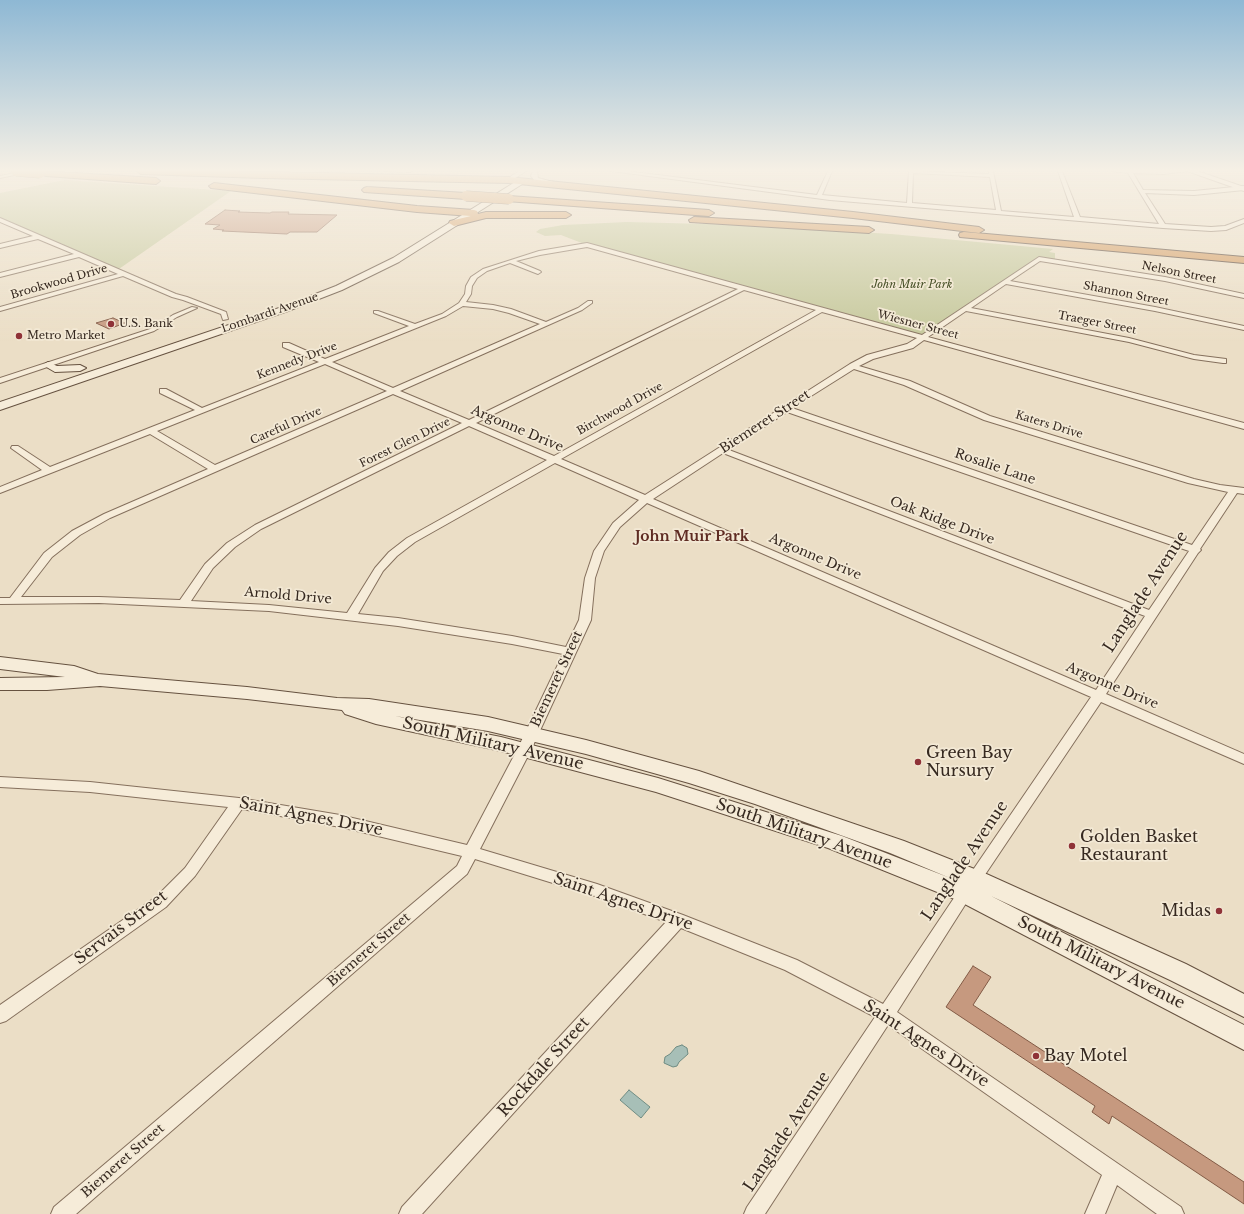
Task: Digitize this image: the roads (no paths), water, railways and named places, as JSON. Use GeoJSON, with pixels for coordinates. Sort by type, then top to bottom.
{"type":"FeatureCollection","features":[{"type":"Feature","properties":{"kind":"highway"},"geometry":{"type":"LineString","coordinates":[[834,228],[878,230]]}},
{"type":"Feature","properties":{"kind":"highway"},"geometry":{"type":"LineString","coordinates":[[873,228],[1244,260]]}},
{"type":"Feature","properties":{"kind":"highway"},"geometry":{"type":"LineString","coordinates":[[952,228],[1244,252]]}},
{"type":"Feature","properties":{"kind":"highway"},"geometry":{"type":"LineString","coordinates":[[964,228],[979,230]]}},
{"type":"Feature","properties":{"kind":"highway"},"geometry":{"type":"LineString","coordinates":[[925,234],[967,236]]}},
{"type":"Feature","properties":{"kind":"main road","name":"Lombardi Avenue"},"geometry":{"type":"LineString","coordinates":[[0,395],[232,320],[312,299],[356,280],[396,260],[437,228]]}},
{"type":"Feature","properties":{"kind":"main road","name":"Lombardi Avenue"},"geometry":{"type":"LineString","coordinates":[[0,406],[232,320]]}},
{"type":"Feature","properties":{"kind":"main road"},"geometry":{"type":"LineString","coordinates":[[46,379],[52,367],[80,368]]}},
{"type":"Feature","properties":{"kind":"main road","name":"South Military Avenue"},"geometry":{"type":"LineString","coordinates":[[0,664],[74,672],[100,680]]}},
{"type":"Feature","properties":{"kind":"main road","name":"South Military Avenue"},"geometry":{"type":"LineString","coordinates":[[0,684],[47,684],[100,680],[239,692],[337,704],[376,718],[528,742],[969,886],[1178,972],[1244,1006]]}},
{"type":"Feature","properties":{"kind":"main road","name":"South Military Avenue"},"geometry":{"type":"LineString","coordinates":[[969,886],[1244,1038]]}},
{"type":"Feature","properties":{"kind":"street"},"geometry":{"type":"LineString","coordinates":[[17,228],[174,296],[185,298],[224,313],[232,320]]}},
{"type":"Feature","properties":{"kind":"street"},"geometry":{"type":"LineString","coordinates":[[1189,228],[1211,229],[1219,228]]}},
{"type":"Feature","properties":{"kind":"street"},"geometry":{"type":"LineString","coordinates":[[0,246],[38,237]]}},
{"type":"Feature","properties":{"kind":"street","name":"Wiesner Street"},"geometry":{"type":"LineString","coordinates":[[510,260],[539,253],[587,245],[1244,426]]}},
{"type":"Feature","properties":{"kind":"street"},"geometry":{"type":"LineString","coordinates":[[0,275],[79,254]]}},
{"type":"Feature","properties":{"kind":"street","name":"Biemeret Street"},"geometry":{"type":"LineString","coordinates":[[62,1214],[462,870],[528,742],[585,620],[590,578],[599,551],[616,526],[626,515],[646,499],[853,366],[870,357],[902,349],[922,338],[1039,258]]}},
{"type":"Feature","properties":{"kind":"street","name":"Nelson Street"},"geometry":{"type":"LineString","coordinates":[[1039,258],[1165,279],[1244,296]]}},
{"type":"Feature","properties":{"kind":"street"},"geometry":{"type":"LineString","coordinates":[[538,272],[510,260],[485,270],[474,277],[469,286],[468,294],[462,304],[493,307],[511,311],[546,324]]}},
{"type":"Feature","properties":{"kind":"street","name":"Brookwood Drive"},"geometry":{"type":"LineString","coordinates":[[0,309],[124,274]]}},
{"type":"Feature","properties":{"kind":"street","name":"Shannon Street"},"geometry":{"type":"LineString","coordinates":[[1004,282],[1155,309],[1244,328]]}},
{"type":"Feature","properties":{"kind":"street","name":"Forest Glen Drive"},"geometry":{"type":"LineString","coordinates":[[184,603],[209,566],[231,545],[258,527],[744,288]]}},
{"type":"Feature","properties":{"kind":"street"},"geometry":{"type":"LineString","coordinates":[[174,296],[184,304],[214,317],[232,320]]}},
{"type":"Feature","properties":{"kind":"street","name":"Careful Drive"},"geometry":{"type":"LineString","coordinates":[[13,601],[48,555],[76,533],[107,516],[580,309],[590,302]]}},
{"type":"Feature","properties":{"kind":"street","name":"Kennedy Drive"},"geometry":{"type":"LineString","coordinates":[[0,490],[444,315],[462,304]]}},
{"type":"Feature","properties":{"kind":"street"},"geometry":{"type":"LineString","coordinates":[[0,381],[52,367],[152,330],[175,316],[194,308]]}},
{"type":"Feature","properties":{"kind":"street","name":"Traeger Street"},"geometry":{"type":"LineString","coordinates":[[965,308],[1129,340],[1194,356],[1223,361]]}},
{"type":"Feature","properties":{"kind":"street","name":"Birchwood Drive"},"geometry":{"type":"LineString","coordinates":[[351,616],[379,570],[393,554],[411,540],[821,310]]}},
{"type":"Feature","properties":{"kind":"street"},"geometry":{"type":"LineString","coordinates":[[376,312],[414,326]]}},
{"type":"Feature","properties":{"kind":"street","name":"Argonne Drive"},"geometry":{"type":"LineString","coordinates":[[286,345],[1244,758]]}},
{"type":"Feature","properties":{"kind":"street","name":"Katers Drive"},"geometry":{"type":"LineString","coordinates":[[853,366],[907,383],[987,418],[1191,481],[1239,490]]}},
{"type":"Feature","properties":{"kind":"street"},"geometry":{"type":"LineString","coordinates":[[163,391],[200,410]]}},
{"type":"Feature","properties":{"kind":"street","name":"Rosalie Lane"},"geometry":{"type":"LineString","coordinates":[[786,409],[1196,550]]}},
{"type":"Feature","properties":{"kind":"street"},"geometry":{"type":"LineString","coordinates":[[149,430],[215,469]]}},
{"type":"Feature","properties":{"kind":"street"},"geometry":{"type":"LineString","coordinates":[[15,448],[48,470]]}},
{"type":"Feature","properties":{"kind":"street","name":"Oak Ridge Drive"},"geometry":{"type":"LineString","coordinates":[[722,450],[1152,615]]}},
{"type":"Feature","properties":{"kind":"street","name":"Langlade Avenue"},"geometry":{"type":"LineString","coordinates":[[754,1214],[969,886],[1099,696],[1196,550],[1239,490]]}},
{"type":"Feature","properties":{"kind":"street","name":"Arnold Drive"},"geometry":{"type":"LineString","coordinates":[[0,601],[99,600],[269,608],[351,616],[512,640],[571,652]]}},
{"type":"Feature","properties":{"kind":"street","name":"Saint Agnes Drive"},"geometry":{"type":"LineString","coordinates":[[0,782],[90,787],[239,803],[340,820],[471,852],[597,890],[678,920],[791,965],[886,1014],[1174,1214]]}},
{"type":"Feature","properties":{"kind":"street","name":"Servais Street"},"geometry":{"type":"LineString","coordinates":[[0,1015],[161,902],[190,872],[239,803]]}},
{"type":"Feature","properties":{"kind":"street","name":"Rockdale Street"},"geometry":{"type":"LineString","coordinates":[[409,1214],[678,920]]}},
{"type":"Feature","properties":{"kind":"street"},"geometry":{"type":"LineString","coordinates":[[1095,1214],[1113,1171]]}},
{"type":"Feature","properties":{"kind":"water"},"geometry":{"type":"Polygon","coordinates":[[[682,1045],[687,1048],[688,1054],[679,1062],[677,1066],[673,1067],[664,1063],[665,1057],[676,1047],[682,1045]]]}},
{"type":"Feature","properties":{"kind":"water"},"geometry":{"type":"Polygon","coordinates":[[[629,1090],[650,1107],[641,1118],[620,1100],[629,1090]]]}},
{"type":"Feature","properties":{"kind":"place","name":"U.S. Bank"},"geometry":{"type":"Point","coordinates":[111,324]}},
{"type":"Feature","properties":{"kind":"place","name":"Metro Market"},"geometry":{"type":"Point","coordinates":[19,336]}},
{"type":"Feature","properties":{"kind":"place","name":"Green Bay Nursury"},"geometry":{"type":"Point","coordinates":[918,762]}},
{"type":"Feature","properties":{"kind":"place","name":"Golden Basket Restaurant"},"geometry":{"type":"Point","coordinates":[1072,846]}},
{"type":"Feature","properties":{"kind":"place","name":"Midas"},"geometry":{"type":"Point","coordinates":[1219,911]}},
{"type":"Feature","properties":{"kind":"place","name":"Bay Motel"},"geometry":{"type":"Point","coordinates":[1036,1056]}},
{"type":"Feature","properties":{"kind":"district","name":"John Muir Park"},"geometry":{"type":"Point","coordinates":[692,537]}}]}
